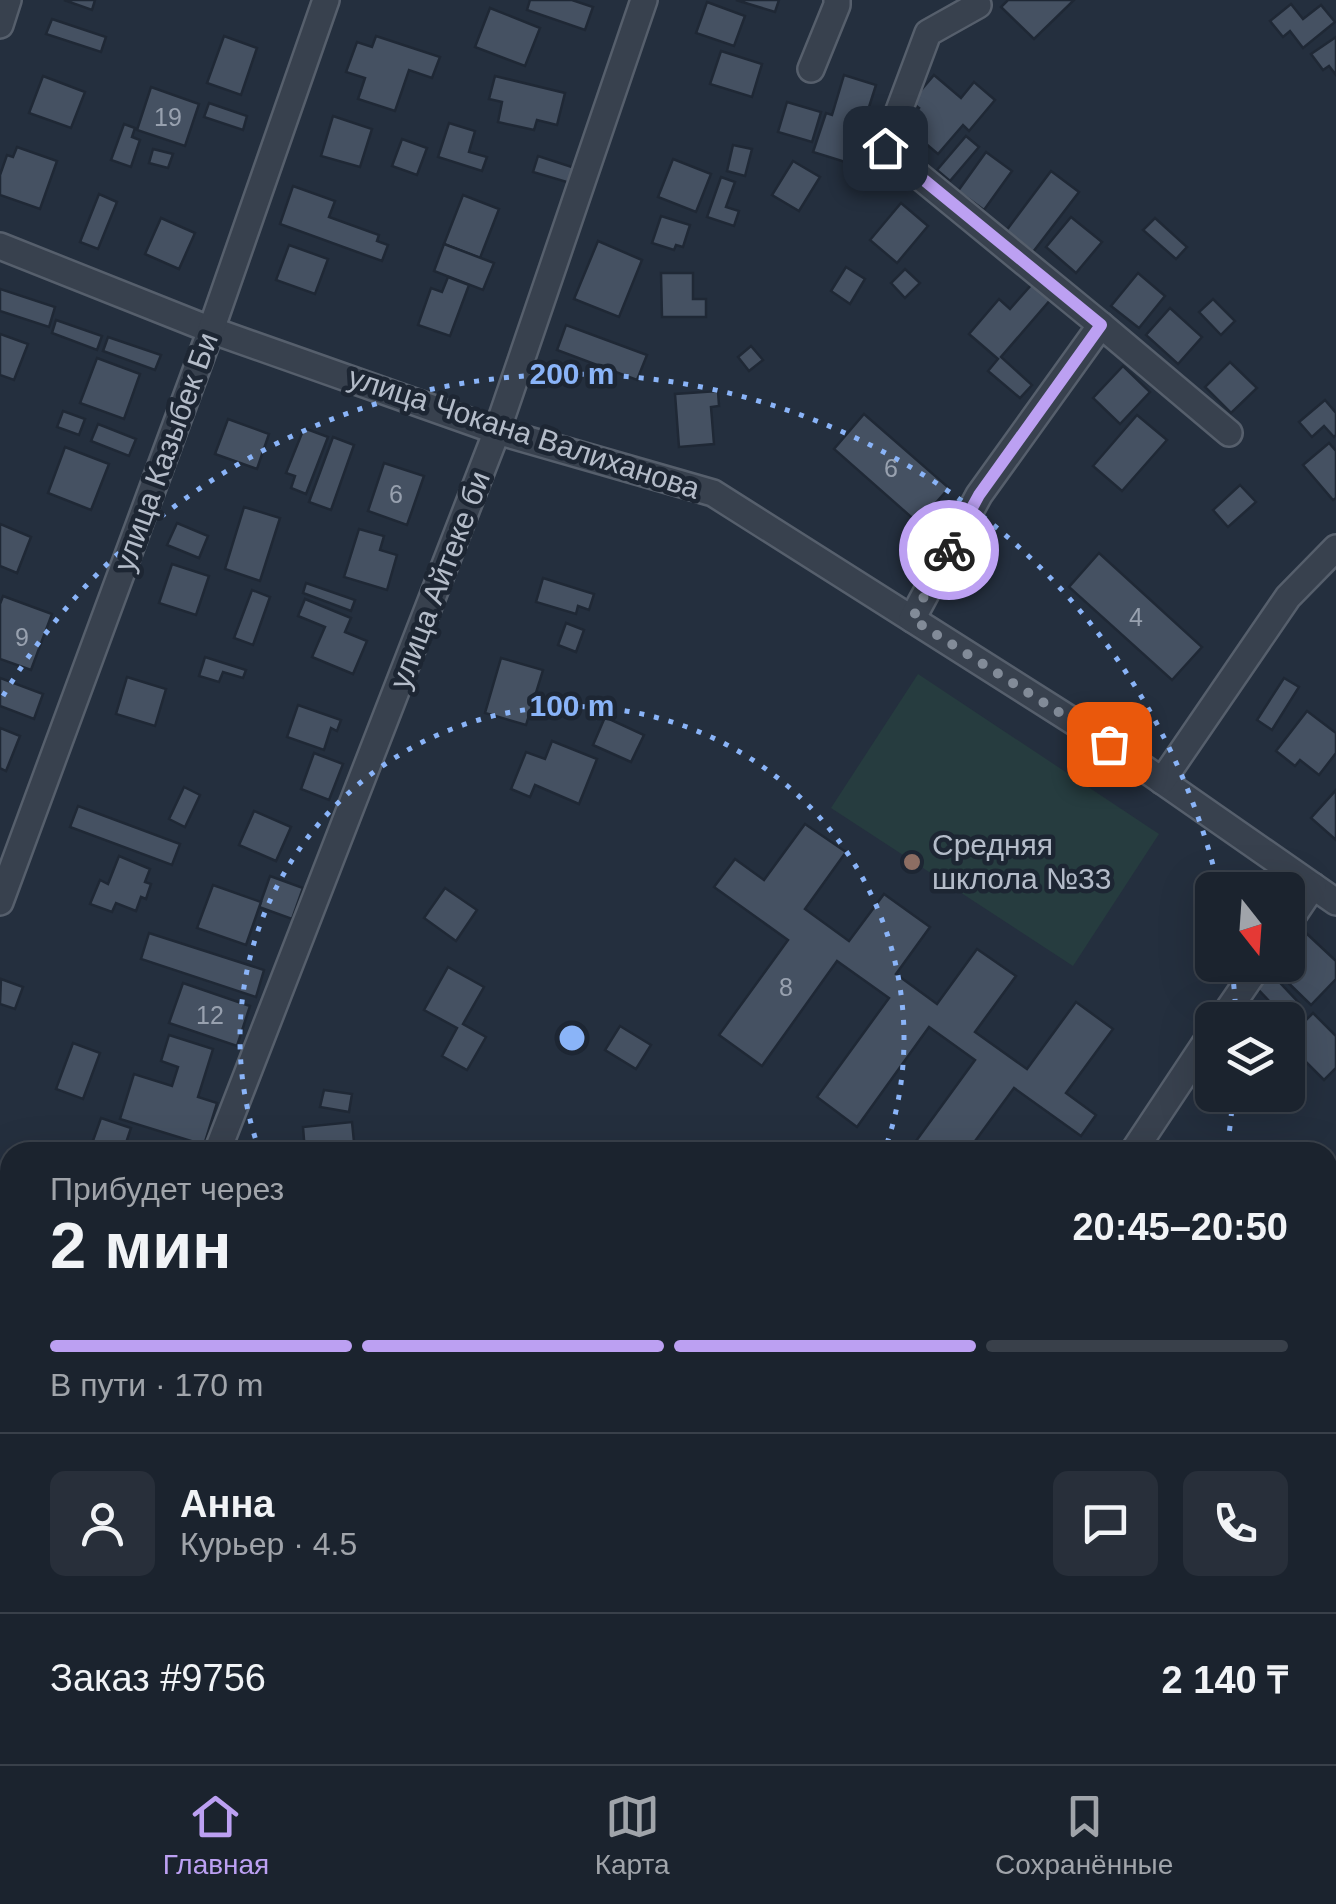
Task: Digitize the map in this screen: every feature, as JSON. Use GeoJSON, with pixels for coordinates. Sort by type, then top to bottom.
{"type":"FeatureCollection","features":[{"type":"Feature","properties":{"kind":"street"},"geometry":{"type":"LineString","coordinates":[[0,25],[8,0]]}},
{"type":"Feature","properties":{"kind":"street","name":"улица Казыбек Би"},"geometry":{"type":"LineString","coordinates":[[0,902],[211,330],[326,0]]}},
{"type":"Feature","properties":{"kind":"street","name":"улица Айтеке би"},"geometry":{"type":"LineString","coordinates":[[221,1142],[498,431],[644,0]]}},
{"type":"Feature","properties":{"kind":"street"},"geometry":{"type":"LineString","coordinates":[[810,70],[837,0]]}},
{"type":"Feature","properties":{"kind":"street"},"geometry":{"type":"LineString","coordinates":[[978,5],[928,32],[885,148],[1230,432]]}},
{"type":"Feature","properties":{"kind":"street","name":"улица Чокана Валиханова"},"geometry":{"type":"LineString","coordinates":[[0,246],[211,330],[498,431],[714,493],[1109,744],[1336,902]]}},
{"type":"Feature","properties":{"kind":"street"},"geometry":{"type":"LineString","coordinates":[[912,619],[979,495],[1101,325]]}},
{"type":"Feature","properties":{"kind":"street"},"geometry":{"type":"LineString","coordinates":[[1162,780],[1288,597],[1336,548]]}},
{"type":"Feature","properties":{"kind":"street"},"geometry":{"type":"LineString","coordinates":[[1305,898],[1313,886]]}},
{"type":"Feature","properties":{"kind":"street"},"geometry":{"type":"LineString","coordinates":[[1140,1142],[1195,1059]]}},
{"type":"Feature","properties":{"kind":"green space"},"geometry":{"type":"Polygon","coordinates":[[[918,674],[1159,834],[1073,966],[831,808],[918,674]]]}},
{"type":"Feature","properties":{"kind":"building"},"geometry":{"type":"Polygon","coordinates":[[[64,0],[95,0],[92,10],[64,0]]]}},
{"type":"Feature","properties":{"kind":"building"},"geometry":{"type":"Polygon","coordinates":[[[530,0],[572,0],[593,7],[585,30],[527,10],[530,0]]]}},
{"type":"Feature","properties":{"kind":"building"},"geometry":{"type":"Polygon","coordinates":[[[736,0],[779,0],[775,12],[736,0]]]}},
{"type":"Feature","properties":{"kind":"building"},"geometry":{"type":"Polygon","coordinates":[[[1008,0],[1074,0],[1034,39],[1001,7],[1008,0]]]}},
{"type":"Feature","properties":{"kind":"building"},"geometry":{"type":"Polygon","coordinates":[[[707,2],[745,16],[734,46],[696,33],[707,2]]]}},
{"type":"Feature","properties":{"kind":"building"},"geometry":{"type":"Polygon","coordinates":[[[1291,4],[1303,19],[1321,5],[1335,22],[1303,48],[1290,31],[1283,37],[1270,21],[1291,4]]]}},
{"type":"Feature","properties":{"kind":"building"},"geometry":{"type":"Polygon","coordinates":[[[490,8],[540,28],[525,66],[475,47],[490,8]]]}},
{"type":"Feature","properties":{"kind":"building"},"geometry":{"type":"Polygon","coordinates":[[[52,19],[106,37],[101,52],[46,34],[52,19]]]}},
{"type":"Feature","properties":{"kind":"building"},"geometry":{"type":"Polygon","coordinates":[[[224,36],[257,48],[241,95],[207,83],[224,36]]]}},
{"type":"Feature","properties":{"kind":"building"},"geometry":{"type":"Polygon","coordinates":[[[376,36],[440,57],[432,78],[409,70],[395,111],[358,99],[365,78],[346,72],[357,42],[372,47],[376,36]]]}},
{"type":"Feature","properties":{"kind":"building"},"geometry":{"type":"Polygon","coordinates":[[[1336,37],[1336,75],[1329,66],[1323,70],[1311,54],[1336,37]]]}},
{"type":"Feature","properties":{"kind":"building"},"geometry":{"type":"Polygon","coordinates":[[[721,51],[762,64],[752,97],[710,84],[721,51]]]}},
{"type":"Feature","properties":{"kind":"building"},"geometry":{"type":"Polygon","coordinates":[[[844,75],[876,85],[863,126],[870,129],[858,166],[813,152],[826,113],[832,115],[844,75]]]}},
{"type":"Feature","properties":{"kind":"building"},"geometry":{"type":"Polygon","coordinates":[[[934,75],[961,98],[974,82],[995,100],[969,131],[963,125],[938,154],[905,126],[919,108],[911,102],[934,75]]]}},
{"type":"Feature","properties":{"kind":"building"},"geometry":{"type":"Polygon","coordinates":[[[43,76],[85,92],[71,128],[29,113],[43,76]]]}},
{"type":"Feature","properties":{"kind":"building"},"geometry":{"type":"Polygon","coordinates":[[[495,76],[565,93],[557,125],[537,120],[534,130],[498,122],[502,102],[489,99],[495,76]]]}},
{"type":"Feature","properties":{"kind":"building"},"geometry":{"type":"Polygon","coordinates":[[[151,87],[199,104],[185,146],[137,130],[151,87]]]}},
{"type":"Feature","properties":{"kind":"building"},"geometry":{"type":"Polygon","coordinates":[[[787,102],[821,112],[812,142],[778,132],[787,102]]]}},
{"type":"Feature","properties":{"kind":"building"},"geometry":{"type":"Polygon","coordinates":[[[209,103],[247,116],[243,130],[204,117],[209,103]]]}},
{"type":"Feature","properties":{"kind":"building"},"geometry":{"type":"Polygon","coordinates":[[[333,116],[372,129],[360,167],[321,156],[333,116]]]}},
{"type":"Feature","properties":{"kind":"building"},"geometry":{"type":"Polygon","coordinates":[[[449,123],[475,131],[469,152],[487,157],[482,171],[438,157],[449,123]]]}},
{"type":"Feature","properties":{"kind":"building"},"geometry":{"type":"Polygon","coordinates":[[[124,124],[135,128],[132,137],[140,140],[131,167],[111,160],[124,124]]]}},
{"type":"Feature","properties":{"kind":"building"},"geometry":{"type":"Polygon","coordinates":[[[966,136],[979,147],[950,181],[937,170],[966,136]]]}},
{"type":"Feature","properties":{"kind":"building"},"geometry":{"type":"Polygon","coordinates":[[[402,139],[427,148],[417,175],[392,166],[402,139]]]}},
{"type":"Feature","properties":{"kind":"building"},"geometry":{"type":"Polygon","coordinates":[[[733,145],[752,149],[745,176],[727,171],[733,145]]]}},
{"type":"Feature","properties":{"kind":"building"},"geometry":{"type":"Polygon","coordinates":[[[17,147],[57,161],[40,209],[0,195],[0,175],[7,155],[13,157],[17,147]]]}},
{"type":"Feature","properties":{"kind":"building"},"geometry":{"type":"Polygon","coordinates":[[[153,149],[173,154],[168,168],[149,163],[153,149]]]}},
{"type":"Feature","properties":{"kind":"building"},"geometry":{"type":"Polygon","coordinates":[[[986,152],[1012,171],[984,210],[958,191],[986,152]]]}},
{"type":"Feature","properties":{"kind":"building"},"geometry":{"type":"Polygon","coordinates":[[[538,156],[575,168],[570,183],[533,172],[538,156]]]}},
{"type":"Feature","properties":{"kind":"building"},"geometry":{"type":"Polygon","coordinates":[[[673,159],[711,174],[696,212],[658,197],[673,159]]]}},
{"type":"Feature","properties":{"kind":"building"},"geometry":{"type":"Polygon","coordinates":[[[793,161],[820,177],[799,211],[772,195],[793,161]]]}},
{"type":"Feature","properties":{"kind":"building"},"geometry":{"type":"Polygon","coordinates":[[[1051,171],[1079,192],[1033,252],[1006,231],[1051,171]]]}},
{"type":"Feature","properties":{"kind":"building"},"geometry":{"type":"Polygon","coordinates":[[[721,177],[735,182],[726,207],[739,211],[734,226],[707,217],[721,177]]]}},
{"type":"Feature","properties":{"kind":"building"},"geometry":{"type":"Polygon","coordinates":[[[293,186],[335,201],[329,217],[379,235],[377,241],[388,245],[382,261],[280,224],[293,186]]]}},
{"type":"Feature","properties":{"kind":"building"},"geometry":{"type":"Polygon","coordinates":[[[99,194],[117,202],[98,249],[80,242],[99,194]]]}},
{"type":"Feature","properties":{"kind":"building"},"geometry":{"type":"Polygon","coordinates":[[[463,195],[499,209],[480,258],[444,244],[463,195]]]}},
{"type":"Feature","properties":{"kind":"building"},"geometry":{"type":"Polygon","coordinates":[[[901,203],[928,226],[897,263],[870,240],[901,203]]]}},
{"type":"Feature","properties":{"kind":"building"},"geometry":{"type":"Polygon","coordinates":[[[661,216],[690,225],[683,247],[676,245],[674,250],[652,243],[661,216]]]}},
{"type":"Feature","properties":{"kind":"building"},"geometry":{"type":"Polygon","coordinates":[[[1071,217],[1102,242],[1076,273],[1046,247],[1071,217]]]}},
{"type":"Feature","properties":{"kind":"building"},"geometry":{"type":"Polygon","coordinates":[[[161,218],[195,233],[179,269],[145,254],[161,218]]]}},
{"type":"Feature","properties":{"kind":"building"},"geometry":{"type":"Polygon","coordinates":[[[1155,218],[1187,247],[1176,259],[1143,230],[1155,218]]]}},
{"type":"Feature","properties":{"kind":"building"},"geometry":{"type":"Polygon","coordinates":[[[598,241],[642,260],[619,317],[574,299],[598,241]]]}},
{"type":"Feature","properties":{"kind":"building"},"geometry":{"type":"Polygon","coordinates":[[[444,244],[494,263],[483,290],[434,271],[444,244]]]}},
{"type":"Feature","properties":{"kind":"building"},"geometry":{"type":"Polygon","coordinates":[[[289,245],[328,259],[315,294],[276,280],[289,245]]]}},
{"type":"Feature","properties":{"kind":"building"},"geometry":{"type":"Polygon","coordinates":[[[846,267],[865,279],[850,304],[831,291],[846,267]]]}},
{"type":"Feature","properties":{"kind":"building"},"geometry":{"type":"Polygon","coordinates":[[[905,269],[920,283],[905,298],[891,283],[905,269]]]}},
{"type":"Feature","properties":{"kind":"building"},"geometry":{"type":"Polygon","coordinates":[[[661,273],[693,273],[693,299],[706,299],[706,317],[662,317],[661,273]]]}},
{"type":"Feature","properties":{"kind":"building"},"geometry":{"type":"Polygon","coordinates":[[[1138,273],[1165,296],[1139,328],[1111,306],[1138,273]]]}},
{"type":"Feature","properties":{"kind":"building"},"geometry":{"type":"Polygon","coordinates":[[[448,277],[469,285],[450,336],[418,325],[431,288],[442,292],[448,277]]]}},
{"type":"Feature","properties":{"kind":"building"},"geometry":{"type":"Polygon","coordinates":[[[1033,283],[1051,299],[1001,357],[1032,385],[1020,398],[988,371],[998,359],[969,334],[999,299],[1010,309],[1033,283]]]}},
{"type":"Feature","properties":{"kind":"building"},"geometry":{"type":"Polygon","coordinates":[[[0,289],[55,307],[49,327],[0,311],[0,289]]]}},
{"type":"Feature","properties":{"kind":"building"},"geometry":{"type":"Polygon","coordinates":[[[1213,299],[1235,321],[1221,335],[1199,312],[1213,299]]]}},
{"type":"Feature","properties":{"kind":"building"},"geometry":{"type":"Polygon","coordinates":[[[1170,308],[1202,337],[1178,364],[1146,335],[1170,308]]]}},
{"type":"Feature","properties":{"kind":"building"},"geometry":{"type":"Polygon","coordinates":[[[56,320],[102,336],[97,350],[52,333],[56,320]]]}},
{"type":"Feature","properties":{"kind":"building"},"geometry":{"type":"Polygon","coordinates":[[[566,325],[647,355],[637,380],[557,350],[566,325]]]}},
{"type":"Feature","properties":{"kind":"building"},"geometry":{"type":"Polygon","coordinates":[[[0,334],[28,344],[14,380],[0,375],[0,334]]]}},
{"type":"Feature","properties":{"kind":"building"},"geometry":{"type":"Polygon","coordinates":[[[108,337],[161,355],[155,370],[103,351],[108,337]]]}},
{"type":"Feature","properties":{"kind":"building"},"geometry":{"type":"Polygon","coordinates":[[[751,346],[763,360],[749,371],[738,357],[751,346]]]}},
{"type":"Feature","properties":{"kind":"building"},"geometry":{"type":"Polygon","coordinates":[[[97,358],[140,374],[124,419],[80,403],[97,358]]]}},
{"type":"Feature","properties":{"kind":"building"},"geometry":{"type":"Polygon","coordinates":[[[1230,362],[1257,388],[1231,413],[1205,387],[1230,362]]]}},
{"type":"Feature","properties":{"kind":"building"},"geometry":{"type":"Polygon","coordinates":[[[1123,366],[1150,392],[1120,424],[1093,398],[1123,366]]]}},
{"type":"Feature","properties":{"kind":"building"},"geometry":{"type":"Polygon","coordinates":[[[718,391],[719,406],[711,407],[714,444],[679,447],[675,394],[718,391]]]}},
{"type":"Feature","properties":{"kind":"building"},"geometry":{"type":"Polygon","coordinates":[[[1325,400],[1336,413],[1336,435],[1324,426],[1312,437],[1299,422],[1325,400]]]}},
{"type":"Feature","properties":{"kind":"building"},"geometry":{"type":"Polygon","coordinates":[[[63,411],[85,419],[79,435],[57,427],[63,411]]]}},
{"type":"Feature","properties":{"kind":"building"},"geometry":{"type":"Polygon","coordinates":[[[864,414],[949,488],[918,523],[834,449],[864,414]]]}},
{"type":"Feature","properties":{"kind":"building"},"geometry":{"type":"Polygon","coordinates":[[[1137,415],[1167,440],[1122,491],[1093,466],[1137,415]]]}},
{"type":"Feature","properties":{"kind":"building"},"geometry":{"type":"Polygon","coordinates":[[[228,419],[269,434],[257,469],[215,454],[228,419]]]}},
{"type":"Feature","properties":{"kind":"building"},"geometry":{"type":"Polygon","coordinates":[[[98,424],[136,439],[129,456],[91,441],[98,424]]]}},
{"type":"Feature","properties":{"kind":"building"},"geometry":{"type":"Polygon","coordinates":[[[304,428],[328,437],[306,494],[291,488],[295,476],[286,473],[304,428]]]}},
{"type":"Feature","properties":{"kind":"building"},"geometry":{"type":"Polygon","coordinates":[[[333,437],[354,445],[331,510],[309,502],[333,437]]]}},
{"type":"Feature","properties":{"kind":"building"},"geometry":{"type":"Polygon","coordinates":[[[1329,443],[1336,451],[1333,500],[1303,465],[1329,443]]]}},
{"type":"Feature","properties":{"kind":"building"},"geometry":{"type":"Polygon","coordinates":[[[65,447],[109,464],[91,510],[48,493],[65,447]]]}},
{"type":"Feature","properties":{"kind":"building"},"geometry":{"type":"Polygon","coordinates":[[[384,463],[424,476],[407,525],[368,511],[384,463]]]}},
{"type":"Feature","properties":{"kind":"building"},"geometry":{"type":"Polygon","coordinates":[[[1240,485],[1256,502],[1228,527],[1213,510],[1240,485]]]}},
{"type":"Feature","properties":{"kind":"building"},"geometry":{"type":"Polygon","coordinates":[[[244,507],[280,518],[260,581],[225,569],[244,507]]]}},
{"type":"Feature","properties":{"kind":"building"},"geometry":{"type":"Polygon","coordinates":[[[177,523],[208,536],[199,558],[167,545],[177,523]]]}},
{"type":"Feature","properties":{"kind":"building"},"geometry":{"type":"Polygon","coordinates":[[[0,524],[31,537],[17,573],[0,566],[0,524]]]}},
{"type":"Feature","properties":{"kind":"building"},"geometry":{"type":"Polygon","coordinates":[[[359,529],[384,536],[380,550],[397,555],[387,590],[344,577],[359,529]]]}},
{"type":"Feature","properties":{"kind":"building"},"geometry":{"type":"Polygon","coordinates":[[[1099,553],[1202,647],[1172,680],[1069,587],[1099,553]]]}},
{"type":"Feature","properties":{"kind":"building"},"geometry":{"type":"Polygon","coordinates":[[[172,564],[209,576],[196,615],[159,603],[172,564]]]}},
{"type":"Feature","properties":{"kind":"building"},"geometry":{"type":"Polygon","coordinates":[[[543,578],[594,594],[589,610],[578,606],[576,614],[536,602],[543,578]]]}},
{"type":"Feature","properties":{"kind":"building"},"geometry":{"type":"Polygon","coordinates":[[[306,583],[355,600],[351,611],[303,593],[306,583]]]}},
{"type":"Feature","properties":{"kind":"building"},"geometry":{"type":"Polygon","coordinates":[[[252,590],[270,597],[253,645],[234,638],[252,590]]]}},
{"type":"Feature","properties":{"kind":"building"},"geometry":{"type":"Polygon","coordinates":[[[3,596],[52,614],[31,670],[0,659],[3,596]]]}},
{"type":"Feature","properties":{"kind":"building"},"geometry":{"type":"Polygon","coordinates":[[[305,599],[351,618],[345,632],[367,641],[353,674],[312,657],[325,627],[298,616],[305,599]]]}},
{"type":"Feature","properties":{"kind":"building"},"geometry":{"type":"Polygon","coordinates":[[[566,623],[584,630],[576,652],[558,645],[566,623]]]}},
{"type":"Feature","properties":{"kind":"building"},"geometry":{"type":"Polygon","coordinates":[[[205,657],[246,670],[243,678],[223,672],[219,682],[199,676],[205,657]]]}},
{"type":"Feature","properties":{"kind":"building"},"geometry":{"type":"Polygon","coordinates":[[[501,658],[543,670],[526,725],[485,713],[501,658]]]}},
{"type":"Feature","properties":{"kind":"building"},"geometry":{"type":"Polygon","coordinates":[[[127,677],[166,689],[155,726],[116,714],[127,677]]]}},
{"type":"Feature","properties":{"kind":"building"},"geometry":{"type":"Polygon","coordinates":[[[0,678],[43,694],[34,719],[0,706],[0,678]]]}},
{"type":"Feature","properties":{"kind":"building"},"geometry":{"type":"Polygon","coordinates":[[[1284,678],[1299,687],[1272,730],[1257,720],[1284,678]]]}},
{"type":"Feature","properties":{"kind":"building"},"geometry":{"type":"Polygon","coordinates":[[[298,705],[341,720],[337,731],[331,728],[324,750],[287,737],[298,705]]]}},
{"type":"Feature","properties":{"kind":"building"},"geometry":{"type":"Polygon","coordinates":[[[1307,711],[1336,733],[1336,753],[1319,775],[1300,760],[1295,766],[1276,751],[1307,711]]]}},
{"type":"Feature","properties":{"kind":"building"},"geometry":{"type":"Polygon","coordinates":[[[605,717],[644,735],[631,762],[593,745],[605,717]]]}},
{"type":"Feature","properties":{"kind":"building"},"geometry":{"type":"Polygon","coordinates":[[[0,728],[20,736],[6,771],[0,768],[0,728]]]}},
{"type":"Feature","properties":{"kind":"building"},"geometry":{"type":"Polygon","coordinates":[[[552,741],[597,759],[579,804],[535,785],[530,797],[511,789],[526,752],[545,759],[552,741]]]}},
{"type":"Feature","properties":{"kind":"building"},"geometry":{"type":"Polygon","coordinates":[[[314,753],[343,764],[329,800],[301,789],[314,753]]]}},
{"type":"Feature","properties":{"kind":"building"},"geometry":{"type":"Polygon","coordinates":[[[184,787],[200,795],[185,827],[169,819],[184,787]]]}},
{"type":"Feature","properties":{"kind":"building"},"geometry":{"type":"Polygon","coordinates":[[[1336,790],[1336,840],[1311,818],[1336,790]]]}},
{"type":"Feature","properties":{"kind":"building"},"geometry":{"type":"Polygon","coordinates":[[[78,806],[180,844],[172,865],[70,827],[78,806]]]}},
{"type":"Feature","properties":{"kind":"building"},"geometry":{"type":"Polygon","coordinates":[[[254,811],[291,827],[276,861],[239,845],[254,811]]]}},
{"type":"Feature","properties":{"kind":"building"},"geometry":{"type":"Polygon","coordinates":[[[805,824],[846,852],[805,909],[849,941],[884,894],[930,927],[896,974],[937,1004],[977,949],[1016,976],[975,1032],[1027,1069],[1076,1002],[1113,1029],[1066,1093],[1096,1115],[1081,1136],[1014,1088],[974,1142],[915,1142],[975,1060],[929,1027],[857,1127],[817,1097],[889,998],[837,961],[762,1066],[719,1035],[788,940],[714,887],[735,859],[764,880],[805,824]]]}},
{"type":"Feature","properties":{"kind":"building"},"geometry":{"type":"Polygon","coordinates":[[[119,856],[150,869],[145,882],[151,884],[146,899],[141,897],[136,911],[116,903],[112,912],[90,904],[100,880],[108,884],[119,856]]]}},
{"type":"Feature","properties":{"kind":"building"},"geometry":{"type":"Polygon","coordinates":[[[270,876],[303,888],[292,919],[259,907],[270,876]]]}},
{"type":"Feature","properties":{"kind":"building"},"geometry":{"type":"Polygon","coordinates":[[[213,885],[261,902],[246,945],[197,928],[213,885]]]}},
{"type":"Feature","properties":{"kind":"building"},"geometry":{"type":"Polygon","coordinates":[[[445,888],[477,910],[456,941],[424,918],[445,888]]]}},
{"type":"Feature","properties":{"kind":"building"},"geometry":{"type":"Polygon","coordinates":[[[1305,932],[1336,961],[1336,979],[1311,1005],[1287,982],[1305,982],[1305,932]]]}},
{"type":"Feature","properties":{"kind":"building"},"geometry":{"type":"Polygon","coordinates":[[[149,933],[264,970],[256,997],[141,959],[149,933]]]}},
{"type":"Feature","properties":{"kind":"building"},"geometry":{"type":"Polygon","coordinates":[[[448,967],[484,987],[463,1024],[486,1037],[467,1070],[442,1056],[457,1028],[424,1010],[448,967]]]}},
{"type":"Feature","properties":{"kind":"building"},"geometry":{"type":"Polygon","coordinates":[[[1,979],[23,987],[15,1009],[0,1004],[1,979]]]}},
{"type":"Feature","properties":{"kind":"building"},"geometry":{"type":"Polygon","coordinates":[[[1279,982],[1298,1002],[1270,1002],[1254,985],[1279,982]]]}},
{"type":"Feature","properties":{"kind":"building"},"geometry":{"type":"Polygon","coordinates":[[[183,983],[250,1006],[237,1046],[169,1023],[183,983]]]}},
{"type":"Feature","properties":{"kind":"building"},"geometry":{"type":"Polygon","coordinates":[[[1313,1013],[1336,1036],[1336,1068],[1324,1080],[1305,1061],[1305,1021],[1313,1013]]]}},
{"type":"Feature","properties":{"kind":"building"},"geometry":{"type":"Polygon","coordinates":[[[620,1026],[651,1045],[636,1069],[605,1050],[620,1026]]]}},
{"type":"Feature","properties":{"kind":"building"},"geometry":{"type":"Polygon","coordinates":[[[169,1035],[213,1049],[198,1097],[217,1103],[205,1142],[120,1119],[134,1074],[172,1086],[178,1067],[161,1061],[169,1035]]]}},
{"type":"Feature","properties":{"kind":"building"},"geometry":{"type":"Polygon","coordinates":[[[73,1043],[100,1053],[83,1099],[56,1089],[73,1043]]]}},
{"type":"Feature","properties":{"kind":"building"},"geometry":{"type":"Polygon","coordinates":[[[324,1090],[352,1094],[349,1112],[320,1107],[324,1090]]]}},
{"type":"Feature","properties":{"kind":"building"},"geometry":{"type":"Polygon","coordinates":[[[101,1118],[131,1128],[126,1142],[93,1142],[101,1118]]]}},
{"type":"Feature","properties":{"kind":"building"},"geometry":{"type":"Polygon","coordinates":[[[352,1122],[354,1142],[304,1142],[303,1127],[352,1122]]]}},
{"type":"Feature","properties":{"kind":"way so far"},"geometry":{"type":"LineString","coordinates":[[949,550],[912,619],[1109,744]]}},
{"type":"Feature","properties":{"kind":"place","name":"Средняя шклола №33"},"geometry":{"type":"Point","coordinates":[912,862]}},
{"type":"Feature","properties":{"kind":"route"},"geometry":{"type":"LineString","coordinates":[[885,148],[1101,325],[979,495],[949,550]]}}]}
